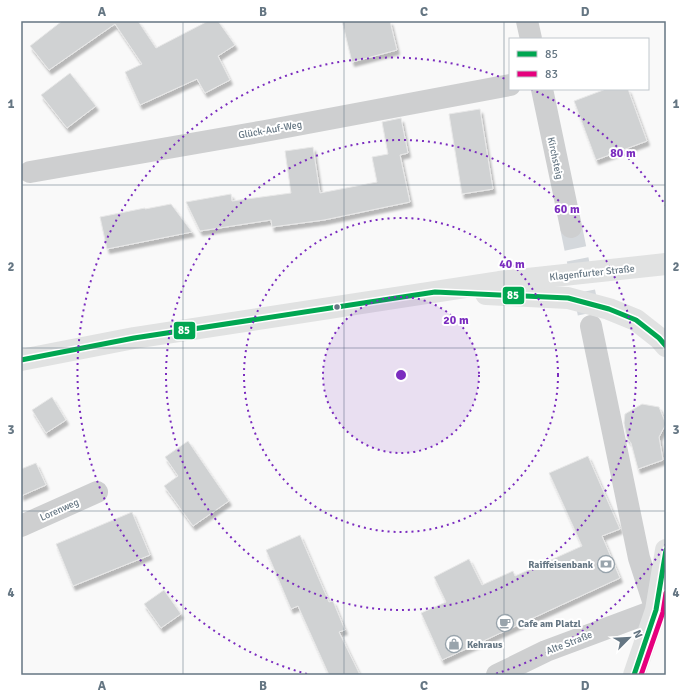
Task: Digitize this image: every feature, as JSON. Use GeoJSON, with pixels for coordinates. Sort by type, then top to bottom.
{"type":"FeatureCollection","features":[{"type":"Feature","properties":{"kind":"main road","name":"Klagenfurter Straße"},"geometry":{"type":"LineString","coordinates":[[21,360],[134,338],[499,282],[666,264]]}},
{"type":"Feature","properties":{"kind":"main road"},"geometry":{"type":"LineString","coordinates":[[435,292],[568,298],[609,309],[636,320],[659,338],[666,346]]}},
{"type":"Feature","properties":{"kind":"main road"},"geometry":{"type":"LineString","coordinates":[[634,675],[661,608],[666,550]]}},
{"type":"Feature","properties":{"kind":"street"},"geometry":{"type":"LineString","coordinates":[[527,21],[531,38]]}},
{"type":"Feature","properties":{"kind":"street","name":"Glück-Auf-Weg"},"geometry":{"type":"LineString","coordinates":[[30,172],[258,132],[509,85]]}},
{"type":"Feature","properties":{"kind":"street","name":"Kirchsteig"},"geometry":{"type":"LineString","coordinates":[[542,90],[571,227]]}},
{"type":"Feature","properties":{"kind":"street"},"geometry":{"type":"LineString","coordinates":[[591,326],[639,558],[661,608]]}},
{"type":"Feature","properties":{"kind":"street","name":"Lorenweg"},"geometry":{"type":"LineString","coordinates":[[21,526],[97,492]]}},
{"type":"Feature","properties":{"kind":"street","name":"Alte Straße"},"geometry":{"type":"LineString","coordinates":[[497,675],[546,651],[661,608]]}},
{"type":"Feature","properties":{"kind":"building"},"geometry":{"type":"Polygon","coordinates":[[[62,21],[138,21],[156,48],[208,21],[218,21],[235,45],[218,56],[230,80],[205,93],[197,79],[140,105],[125,72],[142,64],[115,24],[49,70],[30,46],[62,21]]]}},
{"type":"Feature","properties":{"kind":"building"},"geometry":{"type":"Polygon","coordinates":[[[342,21],[390,21],[397,50],[352,62],[342,21]]]}},
{"type":"Feature","properties":{"kind":"building"},"geometry":{"type":"Polygon","coordinates":[[[70,73],[96,106],[67,128],[41,95],[70,73]]]}},
{"type":"Feature","properties":{"kind":"building"},"geometry":{"type":"Polygon","coordinates":[[[603,90],[628,90],[647,141],[596,160],[574,101],[603,90]]]}},
{"type":"Feature","properties":{"kind":"building"},"geometry":{"type":"Polygon","coordinates":[[[480,109],[493,189],[462,194],[449,114],[480,109]]]}},
{"type":"Feature","properties":{"kind":"building"},"geometry":{"type":"Polygon","coordinates":[[[401,118],[408,153],[400,155],[410,202],[324,220],[272,227],[271,220],[200,231],[186,202],[231,194],[232,201],[291,193],[285,151],[313,147],[320,193],[377,182],[372,157],[388,154],[382,122],[401,118]]]}},
{"type":"Feature","properties":{"kind":"building"},"geometry":{"type":"Polygon","coordinates":[[[171,204],[192,232],[107,249],[100,217],[171,204]]]}},
{"type":"Feature","properties":{"kind":"building"},"geometry":{"type":"Polygon","coordinates":[[[52,397],[66,420],[46,433],[32,410],[52,397]]]}},
{"type":"Feature","properties":{"kind":"building"},"geometry":{"type":"Polygon","coordinates":[[[642,404],[659,407],[666,424],[659,437],[663,460],[638,469],[631,443],[627,438],[624,423],[625,414],[642,404]]]}},
{"type":"Feature","properties":{"kind":"building"},"geometry":{"type":"Polygon","coordinates":[[[188,441],[229,501],[193,526],[164,486],[178,476],[165,457],[188,441]]]}},
{"type":"Feature","properties":{"kind":"building"},"geometry":{"type":"Polygon","coordinates":[[[588,456],[620,529],[602,536],[620,578],[442,660],[421,613],[446,602],[434,577],[469,559],[482,585],[513,571],[515,576],[582,546],[549,473],[588,456]]]}},
{"type":"Feature","properties":{"kind":"building"},"geometry":{"type":"Polygon","coordinates":[[[36,463],[46,485],[21,496],[21,469],[36,463]]]}},
{"type":"Feature","properties":{"kind":"building"},"geometry":{"type":"Polygon","coordinates":[[[132,512],[150,555],[73,586],[56,544],[132,512]]]}},
{"type":"Feature","properties":{"kind":"building"},"geometry":{"type":"Polygon","coordinates":[[[300,535],[329,602],[333,601],[345,630],[339,632],[360,675],[329,675],[298,606],[291,609],[266,550],[300,535]]]}},
{"type":"Feature","properties":{"kind":"building"},"geometry":{"type":"Polygon","coordinates":[[[164,590],[181,614],[161,628],[144,604],[164,590]]]}},
{"type":"Feature","properties":{"kind":"tunnel"},"geometry":{"type":"LineString","coordinates":[[571,227],[590,320]]}},
{"type":"Feature","properties":{"kind":"transit line","name":"85"},"geometry":{"type":"LineString","coordinates":[[21,360],[134,338],[435,292],[568,298],[609,309],[636,320],[659,338],[666,346]]}},
{"type":"Feature","properties":{"kind":"transit line","name":"85"},"geometry":{"type":"LineString","coordinates":[[634,675],[656,610],[666,550]]}},
{"type":"Feature","properties":{"kind":"transit line","name":"83"},"geometry":{"type":"LineString","coordinates":[[641,675],[663,612],[666,593]]}},
{"type":"Feature","properties":{"kind":"place","name":"Raiffeisenbank"},"geometry":{"type":"Point","coordinates":[606,564]}},
{"type":"Feature","properties":{"kind":"place","name":"Cafe am Platzl"},"geometry":{"type":"Point","coordinates":[505,623]}},
{"type":"Feature","properties":{"kind":"place","name":"Kehraus"},"geometry":{"type":"Point","coordinates":[454,644]}}]}
